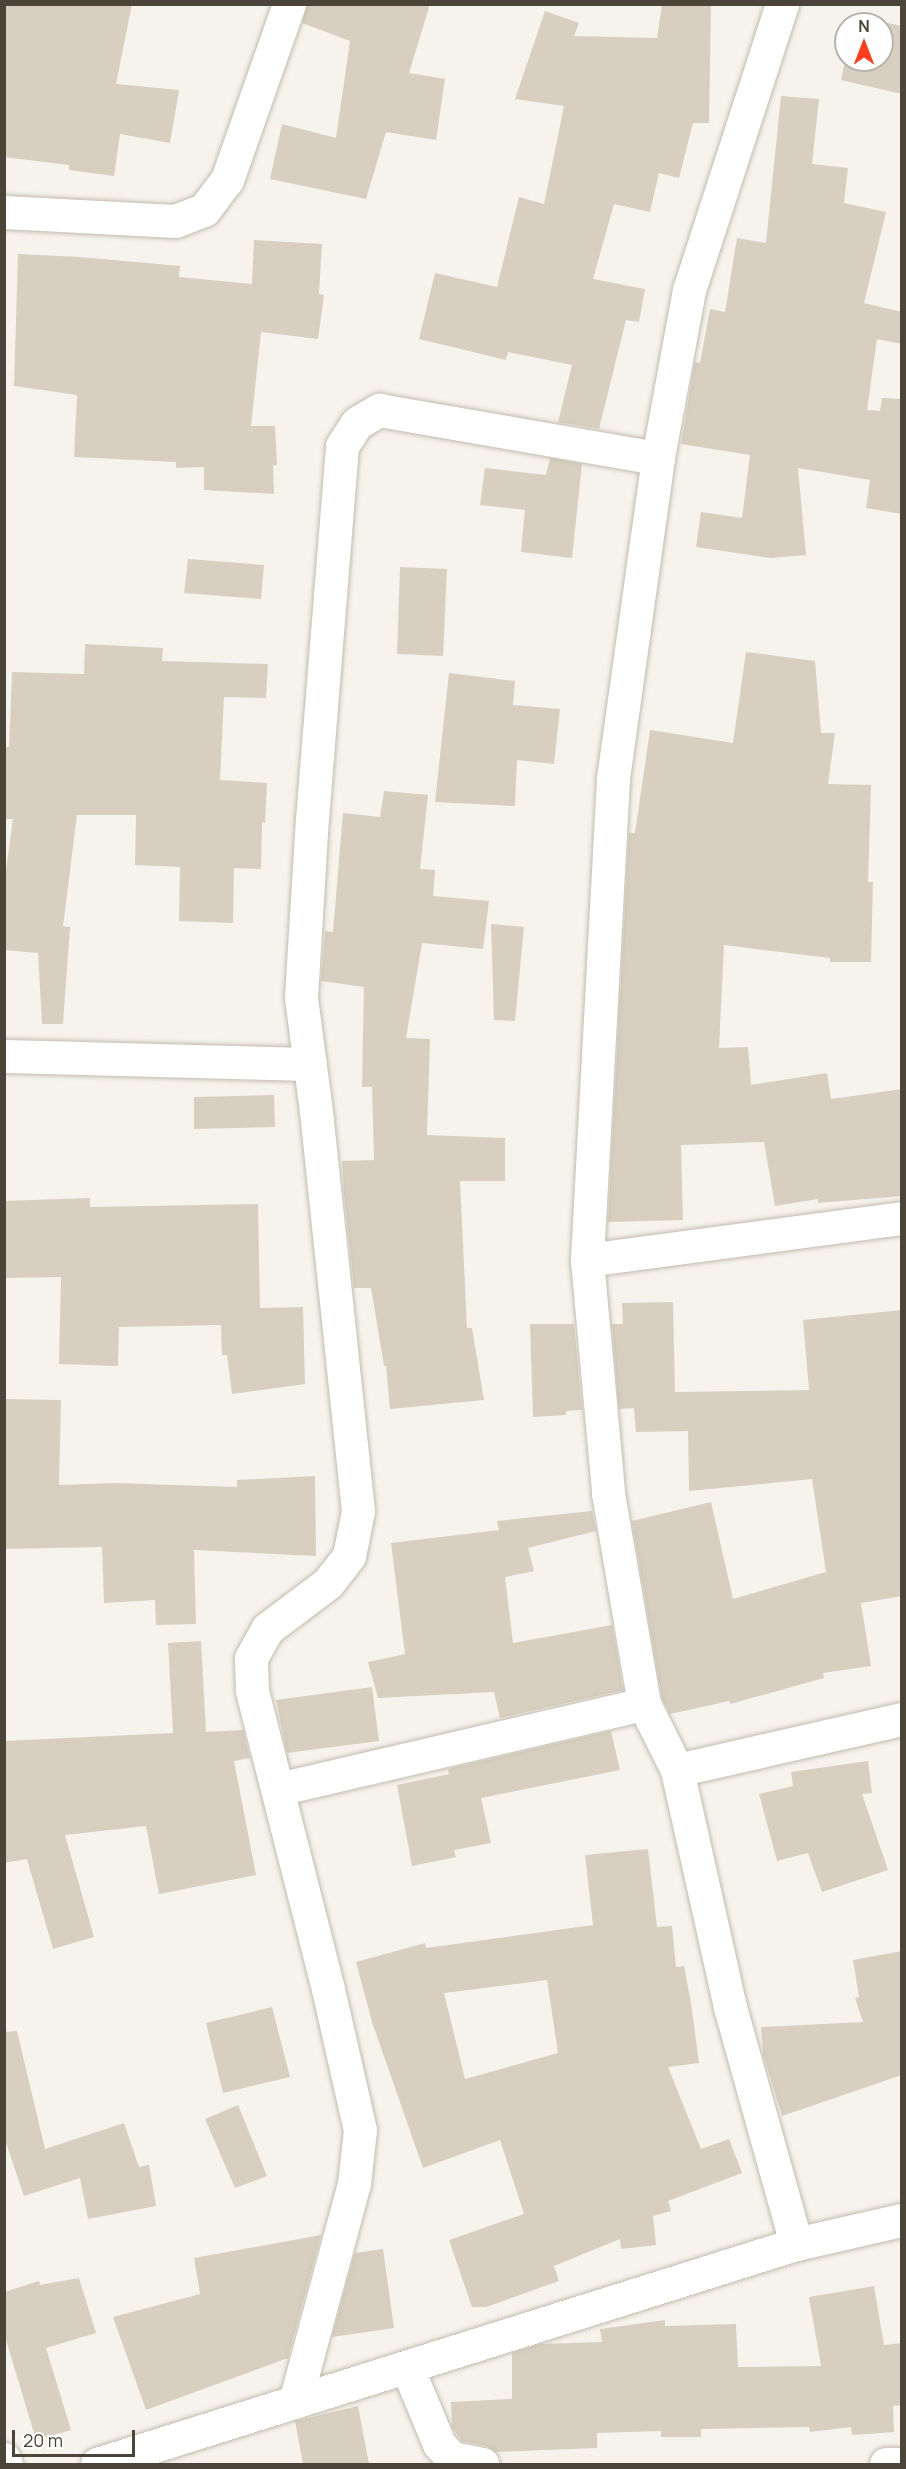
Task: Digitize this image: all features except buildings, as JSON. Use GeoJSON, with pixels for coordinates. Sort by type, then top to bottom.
{"type":"FeatureCollection","features":[{"type":"Feature","properties":{"kind":"street"},"geometry":{"type":"LineString","coordinates":[[4,212],[175,221],[204,210],[227,180],[289,4]]}},
{"type":"Feature","properties":{"kind":"street"},"geometry":{"type":"LineString","coordinates":[[782,4],[689,290],[658,458],[613,778],[587,1260],[608,1493],[644,1704],[677,1770],[730,2007],[796,2244]]}},
{"type":"Feature","properties":{"kind":"street"},"geometry":{"type":"LineString","coordinates":[[295,2402],[354,2184],[360,2130],[252,1690],[251,1658],[267,1629],[328,1583],[350,1556],[358,1511],[301,997],[312,819],[342,446],[357,423],[379,410],[658,458]]}},
{"type":"Feature","properties":{"kind":"street"},"geometry":{"type":"LineString","coordinates":[[4,1056],[310,1064]]}},
{"type":"Feature","properties":{"kind":"street"},"geometry":{"type":"LineString","coordinates":[[587,1260],[902,1218]]}},
{"type":"Feature","properties":{"kind":"street"},"geometry":{"type":"LineString","coordinates":[[278,1789],[644,1704]]}},
{"type":"Feature","properties":{"kind":"street"},"geometry":{"type":"LineString","coordinates":[[677,1770],[902,1719]]}},
{"type":"Feature","properties":{"kind":"street"},"geometry":{"type":"LineString","coordinates":[[97,2464],[796,2244],[902,2220]]}},
{"type":"Feature","properties":{"kind":"street"},"geometry":{"type":"LineString","coordinates":[[407,2367],[439,2444],[452,2458],[482,2464]]}},
{"type":"Feature","properties":{"kind":"street"},"geometry":{"type":"LineString","coordinates":[[4,2459],[6,2464]]}},
{"type":"Feature","properties":{"kind":"street"},"geometry":{"type":"LineString","coordinates":[[886,2464],[902,2464]]}}]}
